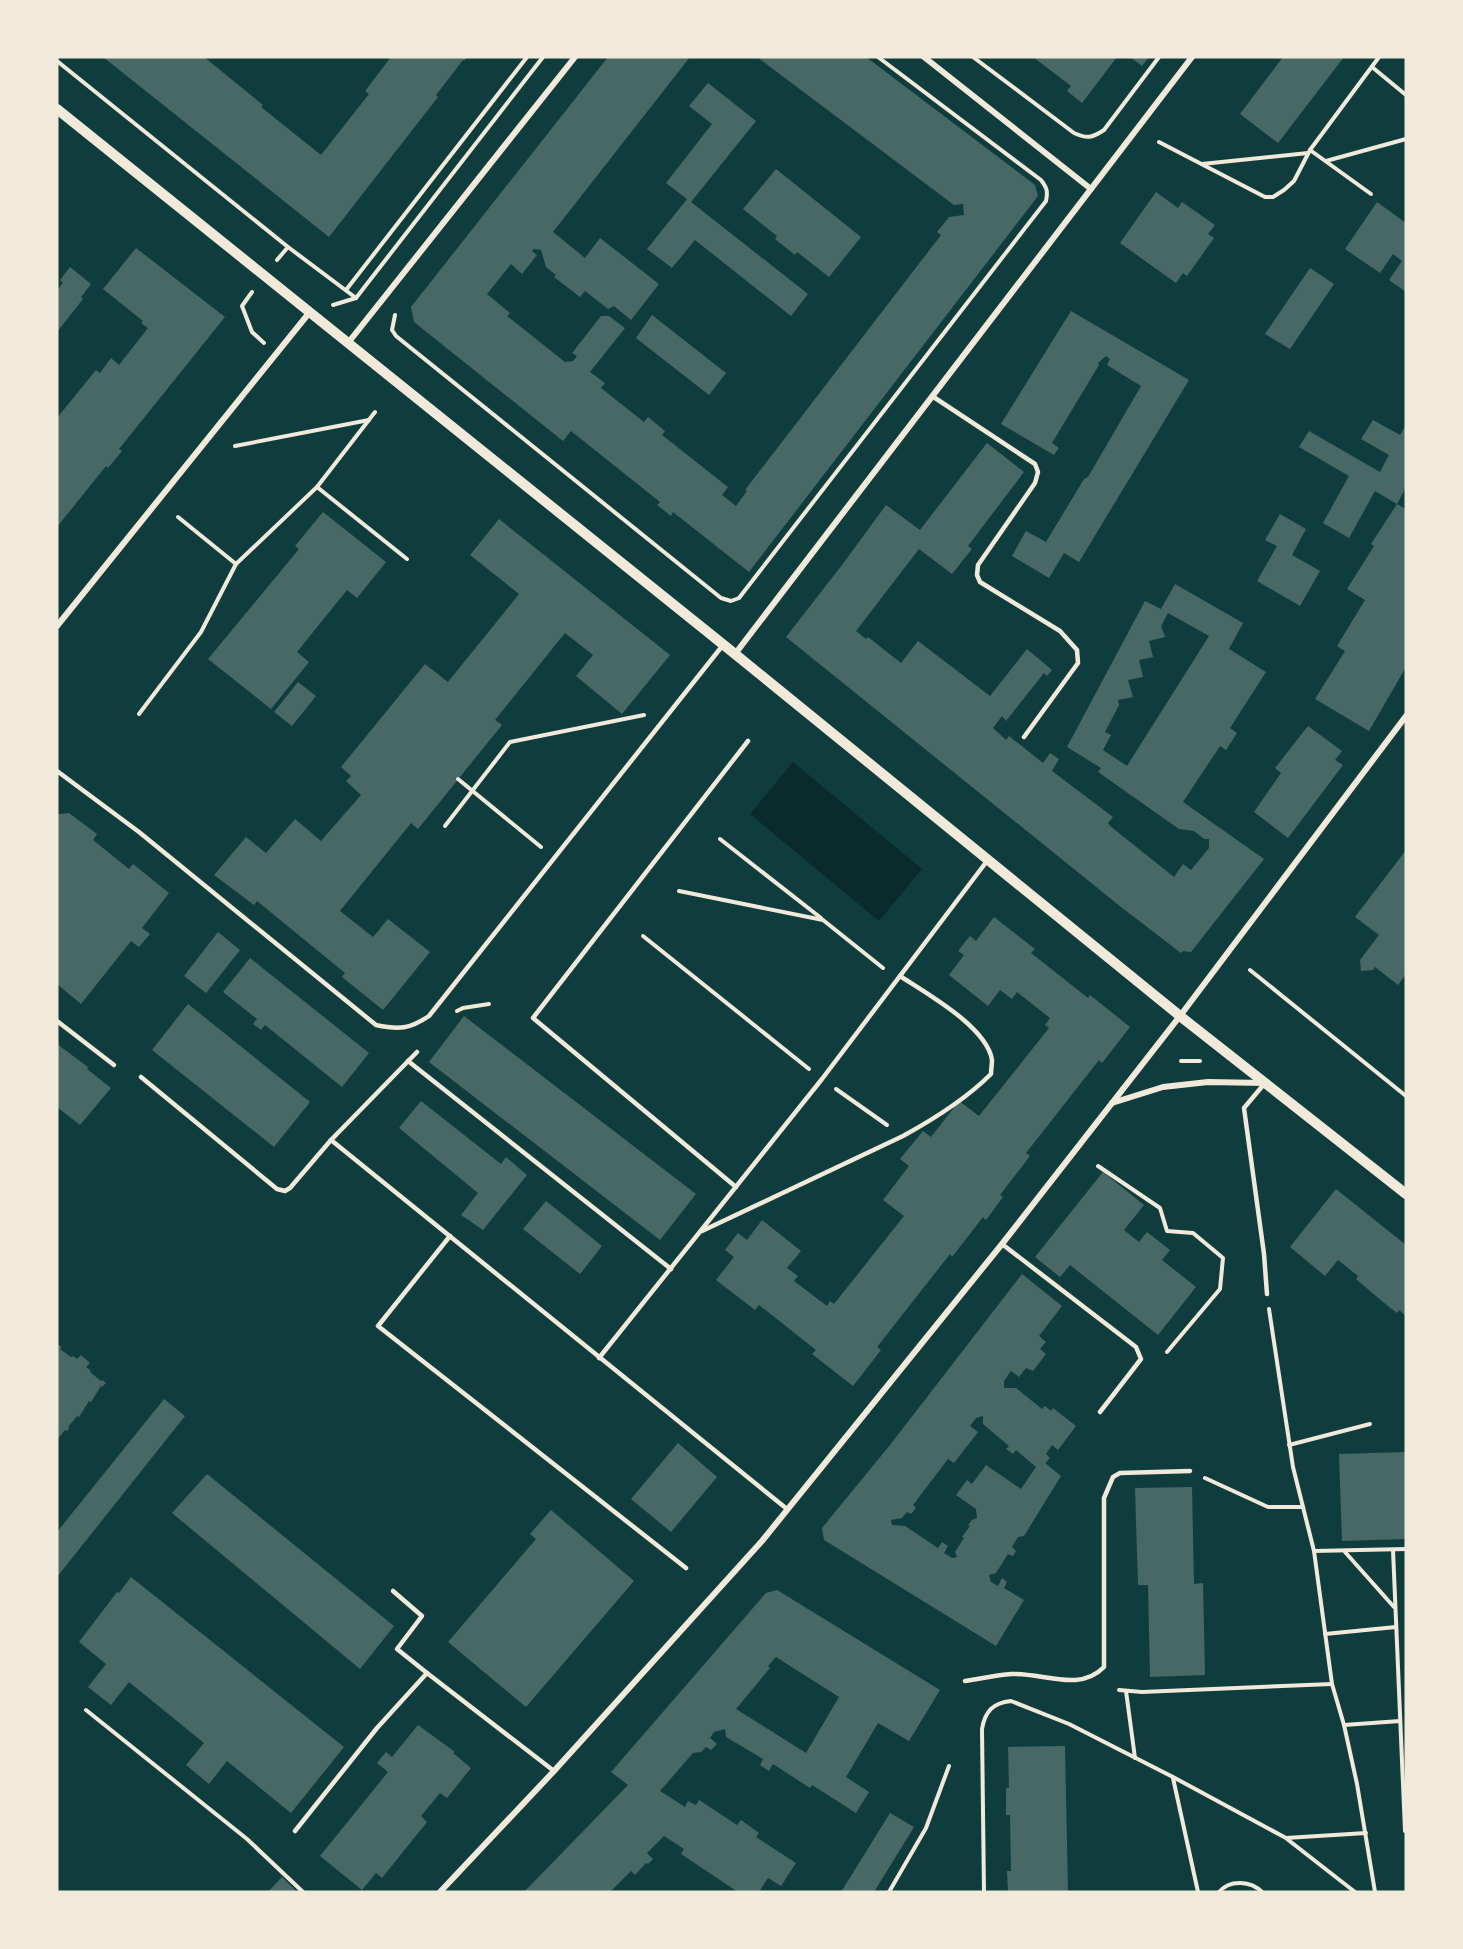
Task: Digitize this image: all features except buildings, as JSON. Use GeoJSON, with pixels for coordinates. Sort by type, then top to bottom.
{"type":"FeatureCollection","features":[{"type":"Feature","properties":{"kind":"street"},"geometry":{"type":"LineString","coordinates":[[348,343],[575,57]]}},
{"type":"Feature","properties":{"kind":"street"},"geometry":{"type":"LineString","coordinates":[[924,57],[1091,189]]}},
{"type":"Feature","properties":{"kind":"street"},"geometry":{"type":"LineString","coordinates":[[735,654],[1192,57]]}},
{"type":"Feature","properties":{"kind":"street"},"geometry":{"type":"LineString","coordinates":[[57,110],[735,654],[1180,1016],[1406,1194]]}},
{"type":"Feature","properties":{"kind":"street"},"geometry":{"type":"LineString","coordinates":[[57,626],[309,313]]}},
{"type":"Feature","properties":{"kind":"street"},"geometry":{"type":"LineString","coordinates":[[440,1892],[554,1772],[737,1569],[787,1509],[1002,1244],[1180,1016],[1406,716]]}},
{"type":"Feature","properties":{"kind":"street"},"geometry":{"type":"LineString","coordinates":[[1111,1104],[1163,1087],[1208,1082],[1265,1083]]}},
{"type":"Feature","properties":{"kind":"lane"},"geometry":{"type":"LineString","coordinates":[[932,396],[1035,464],[1038,472],[1035,483],[978,565],[977,575],[980,582],[1060,631],[1077,650],[1078,663],[1024,738]]}},
{"type":"Feature","properties":{"kind":"lane"},"geometry":{"type":"LineString","coordinates":[[57,771],[139,832],[376,1025],[400,1029],[418,1023],[429,1016],[723,645]]}},
{"type":"Feature","properties":{"kind":"lane"},"geometry":{"type":"LineString","coordinates":[[736,1187],[533,1018],[748,741]]}},
{"type":"Feature","properties":{"kind":"lane"},"geometry":{"type":"LineString","coordinates":[[599,1358],[822,1079],[987,860]]}},
{"type":"Feature","properties":{"kind":"lane"},"geometry":{"type":"LineString","coordinates":[[701,1231],[903,1136],[979,1086],[991,1074],[992,1060],[986,1045],[956,1011],[899,978]]}},
{"type":"Feature","properties":{"kind":"lane"},"geometry":{"type":"LineString","coordinates":[[57,1021],[114,1065]]}},
{"type":"Feature","properties":{"kind":"lane"},"geometry":{"type":"LineString","coordinates":[[141,1077],[277,1188],[285,1191],[417,1052]]}},
{"type":"Feature","properties":{"kind":"lane"},"geometry":{"type":"LineString","coordinates":[[408,1061],[671,1269]]}},
{"type":"Feature","properties":{"kind":"lane"},"geometry":{"type":"LineString","coordinates":[[1265,1083],[1244,1108],[1264,1254],[1267,1294]]}},
{"type":"Feature","properties":{"kind":"lane"},"geometry":{"type":"LineString","coordinates":[[331,1140],[787,1509]]}},
{"type":"Feature","properties":{"kind":"lane"},"geometry":{"type":"LineString","coordinates":[[450,1236],[378,1326],[686,1568]]}},
{"type":"Feature","properties":{"kind":"lane"},"geometry":{"type":"LineString","coordinates":[[1002,1244],[1130,1342],[1140,1353],[1141,1359],[1100,1412]]}},
{"type":"Feature","properties":{"kind":"lane"},"geometry":{"type":"LineString","coordinates":[[965,1681],[1013,1674],[1080,1681],[1097,1674],[1104,1666],[1104,1498],[1113,1477],[1120,1473],[1190,1471]]}},
{"type":"Feature","properties":{"kind":"lane"},"geometry":{"type":"LineString","coordinates":[[393,1591],[422,1616],[398,1649],[554,1772]]}},
{"type":"Feature","properties":{"kind":"lane"},"geometry":{"type":"LineString","coordinates":[[295,1831],[377,1728],[427,1673]]}},
{"type":"Feature","properties":{"kind":"path"},"geometry":{"type":"LineString","coordinates":[[346,290],[527,57]]}},
{"type":"Feature","properties":{"kind":"path"},"geometry":{"type":"LineString","coordinates":[[57,61],[356,298],[543,57]]}},
{"type":"Feature","properties":{"kind":"path"},"geometry":{"type":"LineString","coordinates":[[396,309],[392,326],[396,336],[721,598],[731,601],[739,598],[1046,201],[1048,188],[1041,180],[878,57]]}},
{"type":"Feature","properties":{"kind":"path"},"geometry":{"type":"LineString","coordinates":[[973,57],[1074,133],[1085,138],[1095,136],[1104,130],[1159,57]]}},
{"type":"Feature","properties":{"kind":"path"},"geometry":{"type":"LineString","coordinates":[[1159,142],[1265,197],[1273,197],[1294,181],[1309,151],[1379,57]]}},
{"type":"Feature","properties":{"kind":"path"},"geometry":{"type":"LineString","coordinates":[[1372,67],[1406,94]]}},
{"type":"Feature","properties":{"kind":"path"},"geometry":{"type":"LineString","coordinates":[[1326,161],[1406,139]]}},
{"type":"Feature","properties":{"kind":"path"},"geometry":{"type":"LineString","coordinates":[[1202,164],[1309,151],[1371,194]]}},
{"type":"Feature","properties":{"kind":"path"},"geometry":{"type":"LineString","coordinates":[[242,306],[252,332]]}},
{"type":"Feature","properties":{"kind":"path"},"geometry":{"type":"LineString","coordinates":[[139,714],[201,632],[236,564],[316,487],[375,412]]}},
{"type":"Feature","properties":{"kind":"path"},"geometry":{"type":"LineString","coordinates":[[235,446],[369,420]]}},
{"type":"Feature","properties":{"kind":"path"},"geometry":{"type":"LineString","coordinates":[[316,487],[406,559]]}},
{"type":"Feature","properties":{"kind":"path"},"geometry":{"type":"LineString","coordinates":[[178,518],[236,564]]}},
{"type":"Feature","properties":{"kind":"path"},"geometry":{"type":"LineString","coordinates":[[445,825],[510,742],[648,714]]}},
{"type":"Feature","properties":{"kind":"path"},"geometry":{"type":"LineString","coordinates":[[458,779],[554,857]]}},
{"type":"Feature","properties":{"kind":"path"},"geometry":{"type":"LineString","coordinates":[[720,839],[899,978]]}},
{"type":"Feature","properties":{"kind":"path"},"geometry":{"type":"LineString","coordinates":[[679,891],[823,920]]}},
{"type":"Feature","properties":{"kind":"path"},"geometry":{"type":"LineString","coordinates":[[643,936],[822,1079],[903,1136]]}},
{"type":"Feature","properties":{"kind":"path"},"geometry":{"type":"LineString","coordinates":[[1250,970],[1406,1096]]}},
{"type":"Feature","properties":{"kind":"path"},"geometry":{"type":"LineString","coordinates":[[1181,1062],[1200,1061]]}},
{"type":"Feature","properties":{"kind":"path"},"geometry":{"type":"LineString","coordinates":[[1098,1166],[1160,1208],[1167,1231],[1193,1233],[1223,1258],[1220,1290],[1167,1352]]}},
{"type":"Feature","properties":{"kind":"path"},"geometry":{"type":"LineString","coordinates":[[1267,1294],[1289,1445],[1314,1551],[1332,1684],[1344,1725],[1366,1833],[1375,1892]]}},
{"type":"Feature","properties":{"kind":"path"},"geometry":{"type":"LineString","coordinates":[[1289,1445],[1370,1424]]}},
{"type":"Feature","properties":{"kind":"path"},"geometry":{"type":"LineString","coordinates":[[1190,1471],[1268,1507],[1303,1507]]}},
{"type":"Feature","properties":{"kind":"path"},"geometry":{"type":"LineString","coordinates":[[1314,1551],[1406,1549]]}},
{"type":"Feature","properties":{"kind":"path"},"geometry":{"type":"LineString","coordinates":[[1393,1550],[1405,1830]]}},
{"type":"Feature","properties":{"kind":"path"},"geometry":{"type":"LineString","coordinates":[[1345,1551],[1395,1608]]}},
{"type":"Feature","properties":{"kind":"path"},"geometry":{"type":"LineString","coordinates":[[1325,1634],[1396,1627]]}},
{"type":"Feature","properties":{"kind":"path"},"geometry":{"type":"LineString","coordinates":[[1119,1690],[1142,1692],[1332,1684]]}},
{"type":"Feature","properties":{"kind":"path"},"geometry":{"type":"LineString","coordinates":[[1126,1691],[1135,1758]]}},
{"type":"Feature","properties":{"kind":"path"},"geometry":{"type":"LineString","coordinates":[[984,1892],[982,1729],[988,1711],[994,1706],[1011,1701],[1069,1724],[1286,1838],[1355,1892]]}},
{"type":"Feature","properties":{"kind":"path"},"geometry":{"type":"LineString","coordinates":[[86,1710],[247,1839],[303,1892]]}},
{"type":"Feature","properties":{"kind":"path"},"geometry":{"type":"LineString","coordinates":[[1344,1725],[1400,1721]]}},
{"type":"Feature","properties":{"kind":"path"},"geometry":{"type":"LineString","coordinates":[[889,1892],[926,1828],[949,1766]]}},
{"type":"Feature","properties":{"kind":"path"},"geometry":{"type":"LineString","coordinates":[[1173,1777],[1198,1892]]}},
{"type":"Feature","properties":{"kind":"path"},"geometry":{"type":"LineString","coordinates":[[1286,1838],[1366,1833]]}},
{"type":"Feature","properties":{"kind":"path"},"geometry":{"type":"LineString","coordinates":[[1219,1892],[1222,1888],[1235,1883],[1255,1886],[1262,1892]]}},
{"type":"Feature","properties":{"kind":"water"},"geometry":{"type":"Polygon","coordinates":[[[793,762],[922,869],[879,921],[750,814],[793,762]]]}}]}
